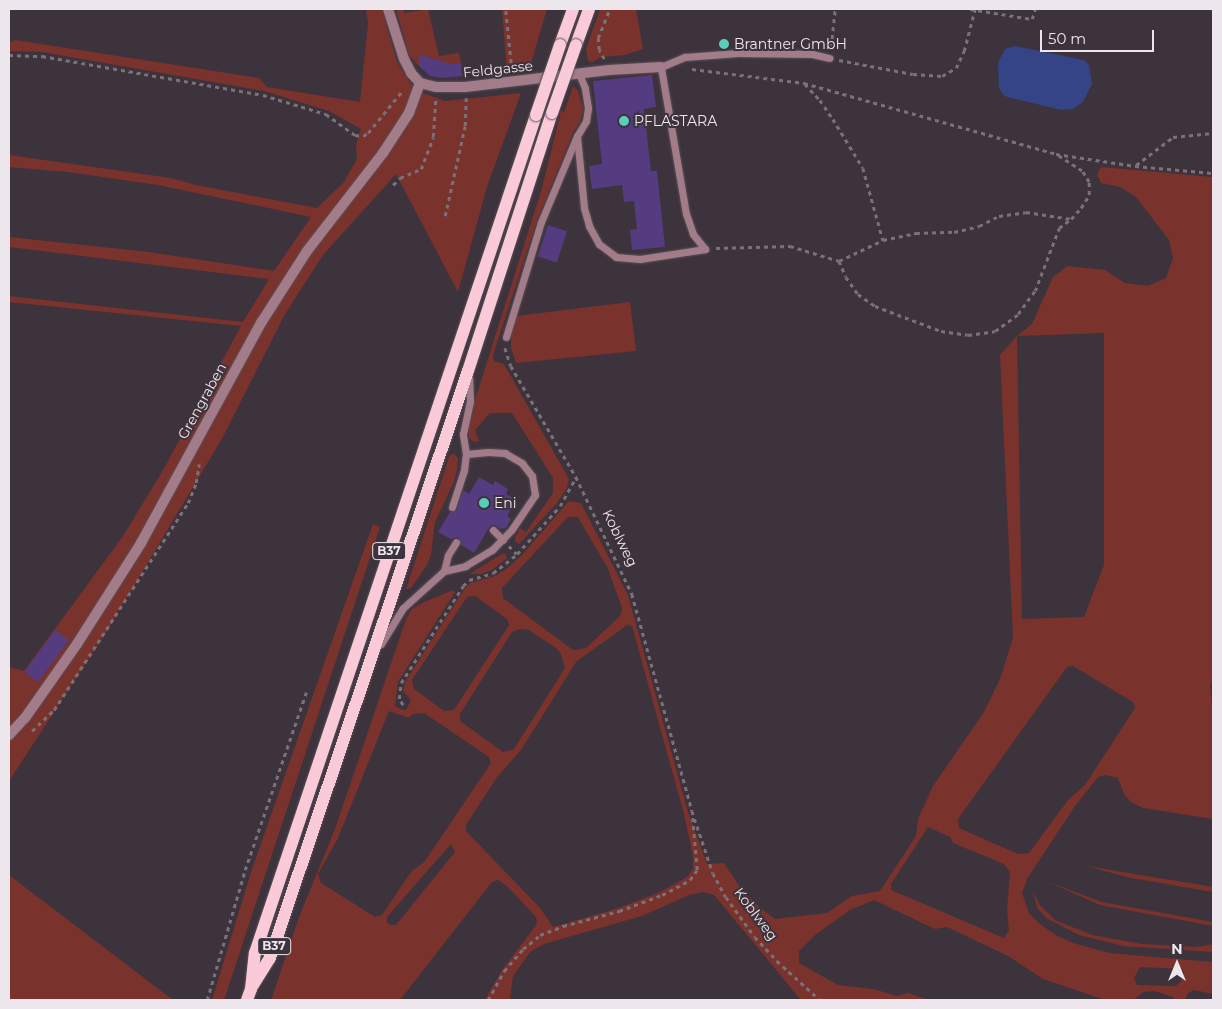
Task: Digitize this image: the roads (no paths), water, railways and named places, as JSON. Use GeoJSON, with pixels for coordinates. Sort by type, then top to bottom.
{"type":"FeatureCollection","features":[{"type":"Feature","properties":{"kind":"main road","name":"B37"},"geometry":{"type":"LineString","coordinates":[[249,995],[255,953],[573,9]]}},
{"type":"Feature","properties":{"kind":"main road","name":"B37"},"geometry":{"type":"LineString","coordinates":[[249,995],[270,958],[468,370],[552,113],[589,9]]}},
{"type":"Feature","properties":{"kind":"street"},"geometry":{"type":"LineString","coordinates":[[388,9],[404,59],[411,73],[420,83]]}},
{"type":"Feature","properties":{"kind":"street","name":"Feldgasse"},"geometry":{"type":"LineString","coordinates":[[420,83],[436,87],[465,87],[609,70],[661,67]]}},
{"type":"Feature","properties":{"kind":"street","name":"Grengraben"},"geometry":{"type":"LineString","coordinates":[[9,735],[25,718],[77,644],[140,543],[261,323],[307,251],[366,175],[404,121],[409,113],[420,83]]}},
{"type":"Feature","properties":{"kind":"lane"},"geometry":{"type":"LineString","coordinates":[[577,136],[581,156],[584,208],[589,226],[599,244],[616,257],[640,259],[705,249],[693,234],[686,214],[661,67],[685,57],[738,53],[812,54],[830,58]]}},
{"type":"Feature","properties":{"kind":"lane"},"geometry":{"type":"LineString","coordinates":[[506,337],[541,222],[577,136],[586,121],[588,108],[585,88],[579,74]]}},
{"type":"Feature","properties":{"kind":"lane"},"geometry":{"type":"LineString","coordinates":[[452,507],[464,470],[466,454],[463,434],[470,401],[468,370]]}},
{"type":"Feature","properties":{"kind":"lane"},"geometry":{"type":"LineString","coordinates":[[371,659],[403,608],[444,571],[466,566],[503,540],[535,495],[532,476],[522,463],[505,453],[466,454]]}},
{"type":"Feature","properties":{"kind":"lane"},"geometry":{"type":"LineString","coordinates":[[493,530],[503,540]]}},
{"type":"Feature","properties":{"kind":"lane"},"geometry":{"type":"LineString","coordinates":[[444,571],[448,555],[456,542]]}},
{"type":"Feature","properties":{"kind":"water"},"geometry":{"type":"Polygon","coordinates":[[[1015,46],[1084,60],[1089,65],[1092,84],[1083,102],[1073,109],[1061,110],[1004,96],[999,88],[998,63],[1005,49],[1015,46]]]}},
{"type":"Feature","properties":{"kind":"place","name":"Brantner GmbH"},"geometry":{"type":"Point","coordinates":[724,44]}},
{"type":"Feature","properties":{"kind":"place","name":"PFLASTARA"},"geometry":{"type":"Point","coordinates":[624,121]}},
{"type":"Feature","properties":{"kind":"place","name":"Eni"},"geometry":{"type":"Point","coordinates":[484,503]}}]}
